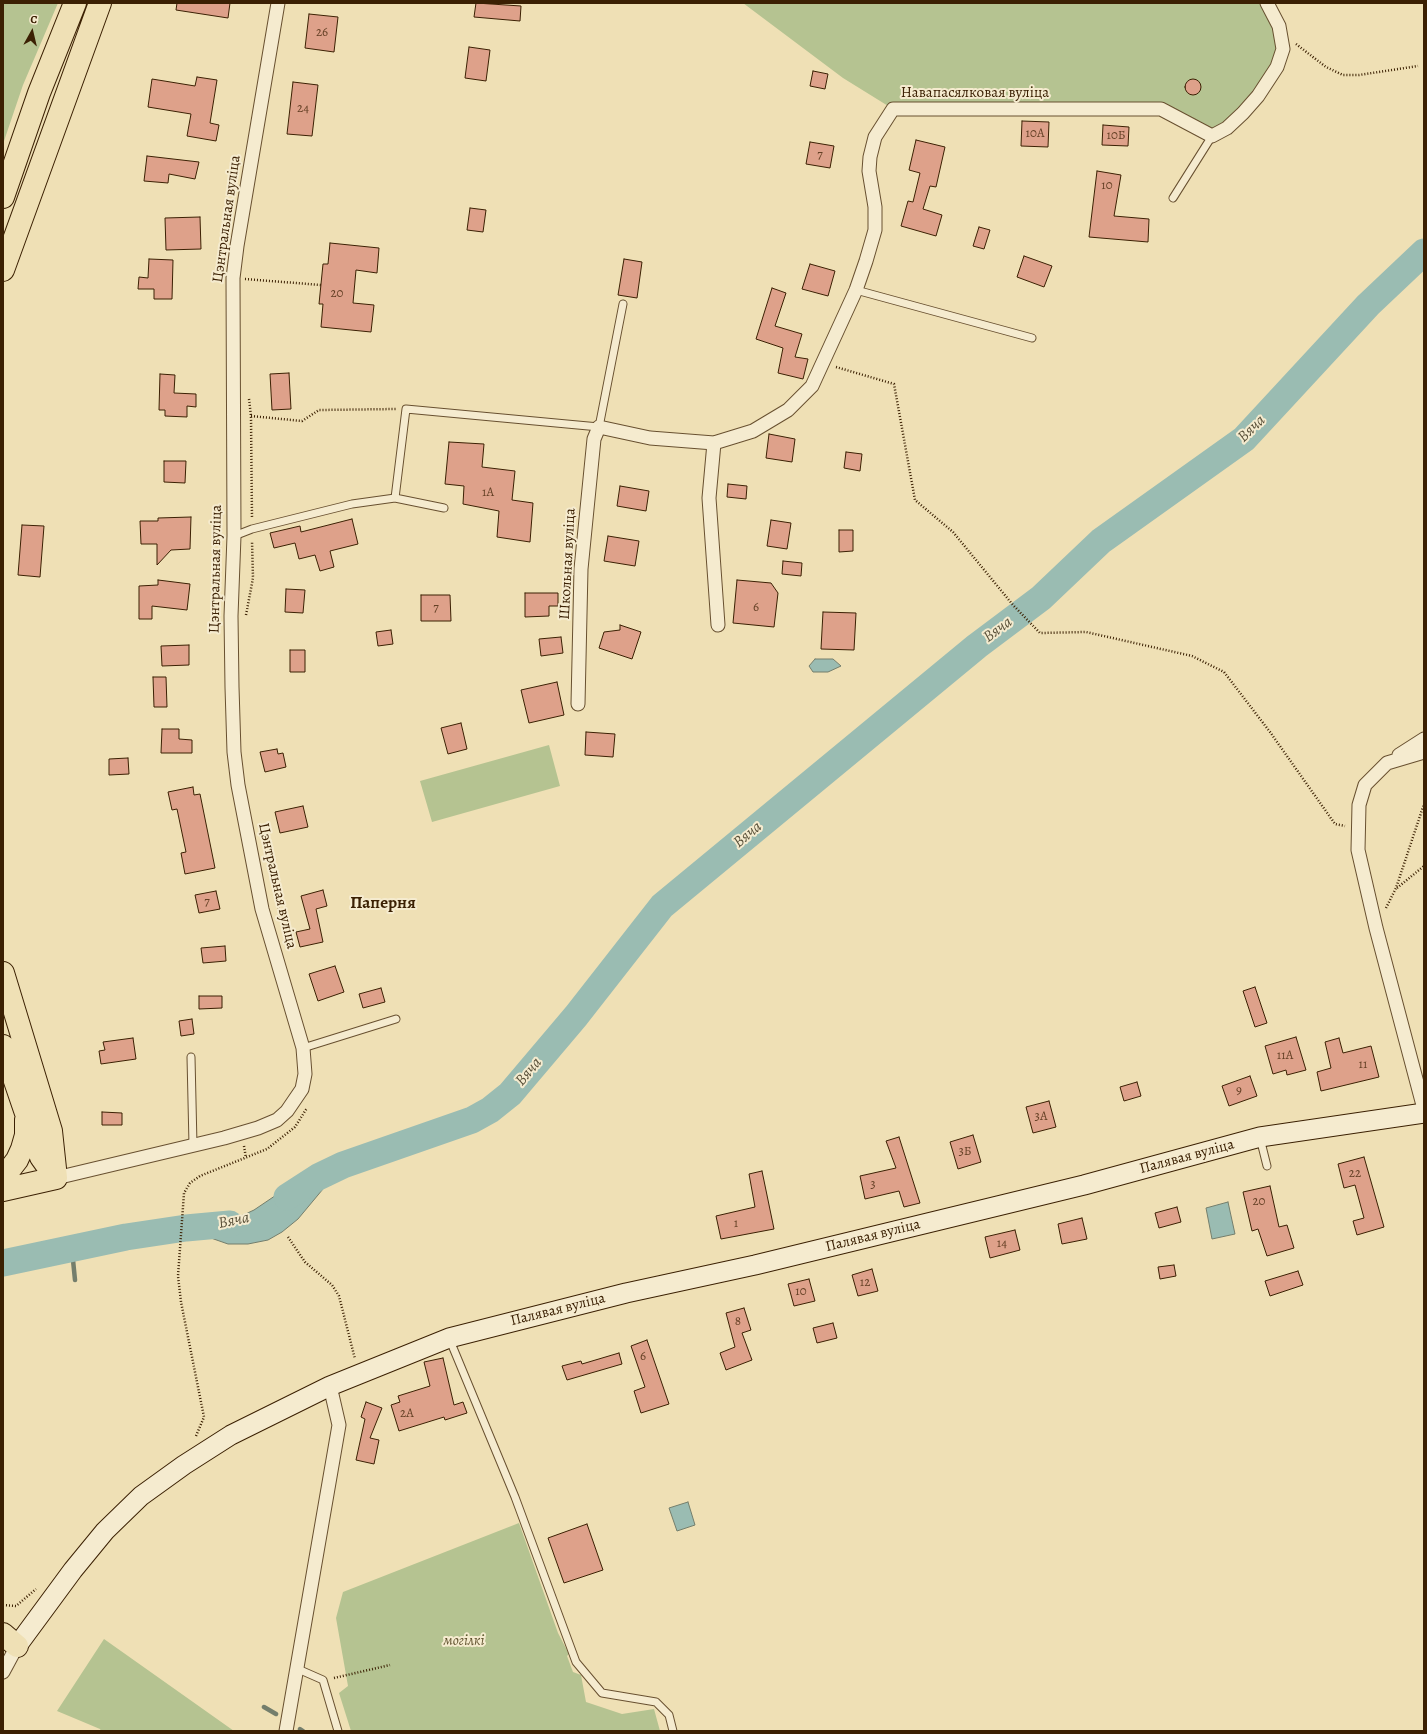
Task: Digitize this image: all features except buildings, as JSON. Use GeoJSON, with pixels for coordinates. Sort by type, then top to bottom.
{"type":"FeatureCollection","features":[{"type":"Feature","properties":{"kind":"highway"},"geometry":{"type":"LineString","coordinates":[[3,196],[39,93],[75,3]]}},
{"type":"Feature","properties":{"kind":"highway"},"geometry":{"type":"LineString","coordinates":[[3,270],[100,3]]}},
{"type":"Feature","properties":{"kind":"highway"},"geometry":{"type":"LineString","coordinates":[[3,973],[50,1131],[56,1178]]}},
{"type":"Feature","properties":{"kind":"highway"},"geometry":{"type":"LineString","coordinates":[[3,1046],[41,1158],[56,1178]]}},
{"type":"Feature","properties":{"kind":"highway"},"geometry":{"type":"LineString","coordinates":[[3,1178],[22,1149],[26,1135],[26,1115]]}},
{"type":"Feature","properties":{"kind":"highway"},"geometry":{"type":"LineString","coordinates":[[3,1190],[56,1178]]}},
{"type":"Feature","properties":{"kind":"main road","name":"Палявая вуліца"},"geometry":{"type":"LineString","coordinates":[[10,1640],[73,1570],[105,1531],[142,1496],[231,1434],[330,1386],[449,1338],[626,1293],[755,1265],[1068,1188],[1260,1137],[1424,1113]]}},
{"type":"Feature","properties":{"kind":"street","name":"Цэнтральная вуліца"},"geometry":{"type":"LineString","coordinates":[[193,1145],[242,1133],[277,1120],[288,1112],[302,1089],[305,1074],[303,1048],[262,909],[234,752],[231,616],[234,536],[233,278],[237,246],[278,3]]}},
{"type":"Feature","properties":{"kind":"street"},"geometry":{"type":"LineString","coordinates":[[1212,136],[1227,128],[1243,113],[1258,96],[1277,67],[1283,48],[1279,26],[1268,3]]}},
{"type":"Feature","properties":{"kind":"street","name":"Навапасялковая вуліца"},"geometry":{"type":"LineString","coordinates":[[714,443],[753,431],[788,410],[812,386],[856,290],[866,261],[875,230],[875,207],[869,171],[870,157],[875,137],[893,109],[1161,109],[1212,136]]}},
{"type":"Feature","properties":{"kind":"street"},"geometry":{"type":"LineString","coordinates":[[599,427],[650,438],[714,443],[709,498],[718,625]]}},
{"type":"Feature","properties":{"kind":"street","name":"Школьная вуліца"},"geometry":{"type":"LineString","coordinates":[[578,704],[581,569],[594,439],[599,427]]}},
{"type":"Feature","properties":{"kind":"street"},"geometry":{"type":"LineString","coordinates":[[1424,739],[1387,763],[1365,785],[1359,806],[1358,850],[1376,928],[1424,1109]]}},
{"type":"Feature","properties":{"kind":"street"},"geometry":{"type":"LineString","coordinates":[[1387,763],[1424,752]]}},
{"type":"Feature","properties":{"kind":"street"},"geometry":{"type":"LineString","coordinates":[[56,1178],[193,1145]]}},
{"type":"Feature","properties":{"kind":"street"},"geometry":{"type":"LineString","coordinates":[[286,1731],[298,1669],[339,1425],[330,1386]]}},
{"type":"Feature","properties":{"kind":"street"},"geometry":{"type":"LineString","coordinates":[[3,1672],[10,1640]]}},
{"type":"Feature","properties":{"kind":"lane"},"geometry":{"type":"LineString","coordinates":[[1173,198],[1212,136]]}},
{"type":"Feature","properties":{"kind":"lane"},"geometry":{"type":"LineString","coordinates":[[856,290],[1032,338]]}},
{"type":"Feature","properties":{"kind":"lane"},"geometry":{"type":"LineString","coordinates":[[395,498],[406,409],[599,427],[623,304]]}},
{"type":"Feature","properties":{"kind":"lane"},"geometry":{"type":"LineString","coordinates":[[234,536],[252,529],[352,504],[395,498],[444,508]]}},
{"type":"Feature","properties":{"kind":"lane"},"geometry":{"type":"LineString","coordinates":[[303,1048],[396,1019]]}},
{"type":"Feature","properties":{"kind":"lane"},"geometry":{"type":"LineString","coordinates":[[191,1057],[193,1145]]}},
{"type":"Feature","properties":{"kind":"lane"},"geometry":{"type":"LineString","coordinates":[[1260,1137],[1267,1166]]}},
{"type":"Feature","properties":{"kind":"lane"},"geometry":{"type":"LineString","coordinates":[[449,1338],[515,1497],[576,1662],[602,1693],[656,1702],[669,1715],[673,1731]]}},
{"type":"Feature","properties":{"kind":"lane"},"geometry":{"type":"LineString","coordinates":[[298,1669],[323,1680],[338,1731]]}},
{"type":"Feature","properties":{"kind":"path"},"geometry":{"type":"LineString","coordinates":[[1279,26],[1301,49],[1326,67],[1343,75],[1359,75],[1418,66]]}},
{"type":"Feature","properties":{"kind":"path"},"geometry":{"type":"LineString","coordinates":[[233,278],[321,285]]}},
{"type":"Feature","properties":{"kind":"path"},"geometry":{"type":"LineString","coordinates":[[822,363],[894,384],[915,500],[953,532],[1013,605],[1040,633],[1086,632],[1192,656],[1224,672],[1270,732],[1335,824],[1359,829]]}},
{"type":"Feature","properties":{"kind":"path"},"geometry":{"type":"LineString","coordinates":[[246,617],[253,578],[251,416],[248,393]]}},
{"type":"Feature","properties":{"kind":"path"},"geometry":{"type":"LineString","coordinates":[[251,416],[302,421],[319,410],[406,409]]}},
{"type":"Feature","properties":{"kind":"path"},"geometry":{"type":"LineString","coordinates":[[1376,928],[1396,888],[1424,804]]}},
{"type":"Feature","properties":{"kind":"path"},"geometry":{"type":"LineString","coordinates":[[1396,888],[1424,866]]}},
{"type":"Feature","properties":{"kind":"path"},"geometry":{"type":"LineString","coordinates":[[272,878],[282,924]]}},
{"type":"Feature","properties":{"kind":"path"},"geometry":{"type":"LineString","coordinates":[[182,1207],[178,1276],[181,1302],[204,1417],[199,1433],[192,1442]]}},
{"type":"Feature","properties":{"kind":"path"},"geometry":{"type":"LineString","coordinates":[[288,1237],[305,1262],[332,1285],[339,1296],[355,1358],[365,1373]]}},
{"type":"Feature","properties":{"kind":"path"},"geometry":{"type":"LineString","coordinates":[[3,1605],[16,1606],[40,1585]]}},
{"type":"Feature","properties":{"kind":"path"},"geometry":{"type":"LineString","coordinates":[[323,1680],[390,1665]]}},
{"type":"Feature","properties":{"kind":"green space"},"geometry":{"type":"Polygon","coordinates":[[[3,3],[58,3],[23,85],[3,144],[3,3]]]}},
{"type":"Feature","properties":{"kind":"green space"},"geometry":{"type":"Polygon","coordinates":[[[743,3],[1267,3],[1283,49],[1258,96],[1212,136],[1161,109],[893,109],[843,78],[743,3]]]}},
{"type":"Feature","properties":{"kind":"green space"},"geometry":{"type":"Polygon","coordinates":[[[549,745],[560,786],[432,822],[420,781],[549,745]]]}},
{"type":"Feature","properties":{"kind":"green space","name":"могілкі"},"geometry":{"type":"Polygon","coordinates":[[[519,1523],[558,1633],[569,1654],[567,1656],[573,1672],[581,1675],[586,1702],[622,1714],[654,1709],[660,1731],[351,1731],[339,1693],[348,1686],[336,1618],[343,1592],[519,1523]]]}},
{"type":"Feature","properties":{"kind":"green space"},"geometry":{"type":"Polygon","coordinates":[[[104,1639],[234,1731],[101,1731],[100,1729],[57,1711],[104,1639]]]}},
{"type":"Feature","properties":{"kind":"water"},"geometry":{"type":"Polygon","coordinates":[[[815,659],[833,659],[841,666],[828,672],[813,672],[809,666],[815,659]]]}},
{"type":"Feature","properties":{"kind":"water"},"geometry":{"type":"Polygon","coordinates":[[[343,1165],[298,1219],[282,1232],[268,1240],[248,1244],[228,1244],[208,1237],[194,1227],[241,1216],[254,1210],[294,1183],[318,1177],[343,1165]]]}},
{"type":"Feature","properties":{"kind":"water"},"geometry":{"type":"Polygon","coordinates":[[[1228,1202],[1235,1234],[1212,1239],[1206,1208],[1228,1202]]]}},
{"type":"Feature","properties":{"kind":"water"},"geometry":{"type":"Polygon","coordinates":[[[688,1502],[695,1525],[677,1531],[669,1508],[688,1502]]]}},
{"type":"Feature","properties":{"kind":"waterway","name":"Вяча"},"geometry":{"type":"LineString","coordinates":[[287,1197],[318,1177],[343,1165],[472,1120],[490,1110],[510,1094],[576,1016],[662,906],[977,646],[1041,598],[1101,541],[1244,439],[1368,305],[1424,252]]}},
{"type":"Feature","properties":{"kind":"waterway","name":"Вяча"},"geometry":{"type":"LineString","coordinates":[[3,1263],[126,1237],[186,1228],[230,1224]]}},
{"type":"Feature","properties":{"kind":"waterway"},"geometry":{"type":"LineString","coordinates":[[72,1250],[75,1280]]}},
{"type":"Feature","properties":{"kind":"waterway"},"geometry":{"type":"LineString","coordinates":[[264,1707],[276,1714]]}},
{"type":"Feature","properties":{"kind":"district","name":"Паперня"},"geometry":{"type":"Point","coordinates":[383,904]}}]}
